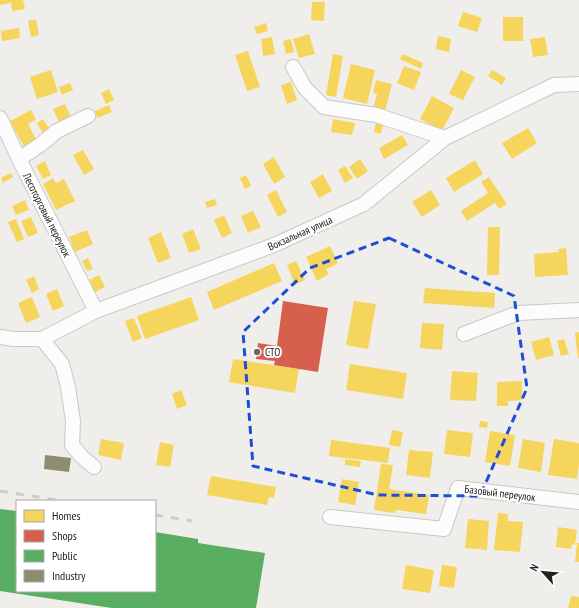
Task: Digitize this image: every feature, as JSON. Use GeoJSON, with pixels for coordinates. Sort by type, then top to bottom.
{"type":"FeatureCollection","features":[{"type":"Feature","properties":{"kind":"street"},"geometry":{"type":"LineString","coordinates":[[292,67],[305,88],[324,107],[376,115],[445,138]]}},
{"type":"Feature","properties":{"kind":"street","name":"Вокзальная улица"},"geometry":{"type":"LineString","coordinates":[[42,340],[96,311],[274,245],[364,204],[445,138],[554,85],[579,84]]}},
{"type":"Feature","properties":{"kind":"street"},"geometry":{"type":"LineString","coordinates":[[19,159],[57,131],[88,116]]}},
{"type":"Feature","properties":{"kind":"street","name":"Лесоторговый переулок"},"geometry":{"type":"LineString","coordinates":[[0,118],[19,159],[96,311]]}},
{"type":"Feature","properties":{"kind":"street"},"geometry":{"type":"LineString","coordinates":[[464,334],[518,313],[579,310]]}},
{"type":"Feature","properties":{"kind":"street"},"geometry":{"type":"LineString","coordinates":[[0,337],[42,340],[62,364],[68,387],[73,421],[72,445],[80,456],[94,467]]}},
{"type":"Feature","properties":{"kind":"street","name":"Базовый переулок"},"geometry":{"type":"LineString","coordinates":[[330,517],[444,529],[458,488],[579,502]]}},
{"type":"Feature","properties":{"kind":"highlighted area"},"geometry":{"type":"Polygon","coordinates":[[[389,238],[514,296],[527,388],[480,496],[378,495],[253,466],[243,332],[310,268],[389,238]]]}},
{"type":"Feature","properties":{"kind":"building: Homes"},"geometry":{"type":"Polygon","coordinates":[[[0,0],[23,0],[25,9],[12,11],[11,3],[0,5],[0,0]]]}},
{"type":"Feature","properties":{"kind":"building: Homes"},"geometry":{"type":"Polygon","coordinates":[[[312,2],[325,2],[324,21],[311,20],[312,2]]]}},
{"type":"Feature","properties":{"kind":"building: Homes"},"geometry":{"type":"Polygon","coordinates":[[[463,12],[482,18],[477,32],[458,26],[463,12]]]}},
{"type":"Feature","properties":{"kind":"building: Homes"},"geometry":{"type":"Polygon","coordinates":[[[503,17],[523,17],[523,41],[503,41],[503,17]]]}},
{"type":"Feature","properties":{"kind":"building: Homes"},"geometry":{"type":"Polygon","coordinates":[[[36,19],[39,35],[31,37],[28,21],[36,19]]]}},
{"type":"Feature","properties":{"kind":"building: Homes"},"geometry":{"type":"Polygon","coordinates":[[[266,23],[268,31],[257,34],[254,27],[266,23]]]}},
{"type":"Feature","properties":{"kind":"building: Homes"},"geometry":{"type":"Polygon","coordinates":[[[19,28],[20,38],[2,41],[1,31],[19,28]]]}},
{"type":"Feature","properties":{"kind":"building: Homes"},"geometry":{"type":"Polygon","coordinates":[[[309,34],[315,54],[299,58],[293,39],[309,34]]]}},
{"type":"Feature","properties":{"kind":"building: Homes"},"geometry":{"type":"Polygon","coordinates":[[[438,36],[451,39],[449,52],[436,49],[438,36]]]}},
{"type":"Feature","properties":{"kind":"building: Homes"},"geometry":{"type":"Polygon","coordinates":[[[272,37],[275,54],[263,56],[261,39],[272,37]]]}},
{"type":"Feature","properties":{"kind":"building: Homes"},"geometry":{"type":"Polygon","coordinates":[[[545,37],[548,55],[533,57],[530,39],[545,37]]]}},
{"type":"Feature","properties":{"kind":"building: Homes"},"geometry":{"type":"Polygon","coordinates":[[[291,39],[294,52],[286,54],[283,41],[291,39]]]}},
{"type":"Feature","properties":{"kind":"building: Homes"},"geometry":{"type":"Polygon","coordinates":[[[248,51],[260,87],[247,91],[235,55],[248,51]]]}},
{"type":"Feature","properties":{"kind":"building: Homes"},"geometry":{"type":"Polygon","coordinates":[[[333,54],[343,56],[336,97],[326,95],[333,54]]]}},
{"type":"Feature","properties":{"kind":"building: Homes"},"geometry":{"type":"Polygon","coordinates":[[[403,54],[423,63],[421,69],[400,59],[403,54]]]}},
{"type":"Feature","properties":{"kind":"building: Homes"},"geometry":{"type":"Polygon","coordinates":[[[351,64],[375,70],[367,104],[343,98],[351,64]]]}},
{"type":"Feature","properties":{"kind":"building: Homes"},"geometry":{"type":"Polygon","coordinates":[[[404,66],[421,72],[414,90],[397,83],[404,66]]]}},
{"type":"Feature","properties":{"kind":"building: Homes"},"geometry":{"type":"Polygon","coordinates":[[[51,70],[58,92],[37,99],[30,77],[51,70]]]}},
{"type":"Feature","properties":{"kind":"building: Homes"},"geometry":{"type":"Polygon","coordinates":[[[461,70],[475,77],[463,100],[449,94],[461,70]]]}},
{"type":"Feature","properties":{"kind":"building: Homes"},"geometry":{"type":"Polygon","coordinates":[[[492,70],[506,78],[502,85],[488,76],[492,70]]]}},
{"type":"Feature","properties":{"kind":"building: Homes"},"geometry":{"type":"Polygon","coordinates":[[[376,80],[392,84],[385,112],[373,109],[377,94],[373,93],[376,80]]]}},
{"type":"Feature","properties":{"kind":"building: Homes"},"geometry":{"type":"Polygon","coordinates":[[[291,82],[297,100],[287,104],[281,85],[291,82]]]}},
{"type":"Feature","properties":{"kind":"building: Homes"},"geometry":{"type":"Polygon","coordinates":[[[70,83],[73,90],[62,95],[59,87],[70,83]]]}},
{"type":"Feature","properties":{"kind":"building: Homes"},"geometry":{"type":"Polygon","coordinates":[[[109,89],[114,100],[106,104],[101,93],[109,89]]]}},
{"type":"Feature","properties":{"kind":"building: Homes"},"geometry":{"type":"Polygon","coordinates":[[[432,96],[454,108],[442,131],[420,119],[432,96]]]}},
{"type":"Feature","properties":{"kind":"building: Homes"},"geometry":{"type":"Polygon","coordinates":[[[65,104],[71,117],[59,122],[53,109],[65,104]]]}},
{"type":"Feature","properties":{"kind":"building: Homes"},"geometry":{"type":"Polygon","coordinates":[[[109,105],[112,112],[97,118],[95,111],[109,105]]]}},
{"type":"Feature","properties":{"kind":"building: Homes"},"geometry":{"type":"Polygon","coordinates":[[[31,110],[36,120],[28,124],[39,145],[27,152],[10,121],[31,110]]]}},
{"type":"Feature","properties":{"kind":"building: Homes"},"geometry":{"type":"Polygon","coordinates":[[[43,119],[52,133],[45,137],[37,123],[43,119]]]}},
{"type":"Feature","properties":{"kind":"building: Homes"},"geometry":{"type":"Polygon","coordinates":[[[333,119],[355,123],[352,135],[331,132],[333,119]]]}},
{"type":"Feature","properties":{"kind":"building: Homes"},"geometry":{"type":"Polygon","coordinates":[[[376,123],[383,125],[381,134],[374,132],[376,123]]]}},
{"type":"Feature","properties":{"kind":"building: Homes"},"geometry":{"type":"Polygon","coordinates":[[[528,128],[537,143],[512,159],[502,143],[528,128]]]}},
{"type":"Feature","properties":{"kind":"building: Homes"},"geometry":{"type":"Polygon","coordinates":[[[402,135],[408,145],[384,159],[379,148],[402,135]]]}},
{"type":"Feature","properties":{"kind":"building: Homes"},"geometry":{"type":"Polygon","coordinates":[[[83,150],[94,169],[84,175],[73,155],[83,150]]]}},
{"type":"Feature","properties":{"kind":"building: Homes"},"geometry":{"type":"Polygon","coordinates":[[[274,157],[285,177],[274,184],[263,164],[274,157]]]}},
{"type":"Feature","properties":{"kind":"building: Homes"},"geometry":{"type":"Polygon","coordinates":[[[360,159],[368,171],[357,179],[349,167],[360,159]]]}},
{"type":"Feature","properties":{"kind":"building: Homes"},"geometry":{"type":"Polygon","coordinates":[[[475,160],[483,174],[454,192],[446,178],[475,160]]]}},
{"type":"Feature","properties":{"kind":"building: Homes"},"geometry":{"type":"Polygon","coordinates":[[[45,161],[51,175],[43,179],[36,166],[45,161]]]}},
{"type":"Feature","properties":{"kind":"building: Homes"},"geometry":{"type":"Polygon","coordinates":[[[345,166],[353,178],[345,183],[338,170],[345,166]]]}},
{"type":"Feature","properties":{"kind":"building: Homes"},"geometry":{"type":"Polygon","coordinates":[[[11,173],[13,177],[3,183],[1,178],[11,173]]]}},
{"type":"Feature","properties":{"kind":"building: Homes"},"geometry":{"type":"Polygon","coordinates":[[[323,174],[332,191],[319,198],[310,182],[323,174]]]}},
{"type":"Feature","properties":{"kind":"building: Homes"},"geometry":{"type":"Polygon","coordinates":[[[246,175],[251,186],[245,189],[240,178],[246,175]]]}},
{"type":"Feature","properties":{"kind":"building: Homes"},"geometry":{"type":"Polygon","coordinates":[[[489,177],[507,204],[499,209],[495,203],[467,221],[461,211],[488,193],[481,182],[489,177]]]}},
{"type":"Feature","properties":{"kind":"building: Homes"},"geometry":{"type":"Polygon","coordinates":[[[53,178],[56,183],[64,179],[75,201],[56,210],[43,184],[53,178]]]}},
{"type":"Feature","properties":{"kind":"building: Homes"},"geometry":{"type":"Polygon","coordinates":[[[276,190],[287,212],[278,217],[267,195],[276,190]]]}},
{"type":"Feature","properties":{"kind":"building: Homes"},"geometry":{"type":"Polygon","coordinates":[[[431,190],[440,205],[422,217],[412,202],[431,190]]]}},
{"type":"Feature","properties":{"kind":"building: Homes"},"geometry":{"type":"Polygon","coordinates":[[[215,199],[217,205],[207,208],[205,202],[215,199]]]}},
{"type":"Feature","properties":{"kind":"building: Homes"},"geometry":{"type":"Polygon","coordinates":[[[25,200],[29,210],[16,215],[12,206],[25,200]]]}},
{"type":"Feature","properties":{"kind":"building: Homes"},"geometry":{"type":"Polygon","coordinates":[[[253,211],[261,227],[248,233],[241,216],[253,211]]]}},
{"type":"Feature","properties":{"kind":"building: Homes"},"geometry":{"type":"Polygon","coordinates":[[[224,215],[232,233],[222,238],[214,220],[224,215]]]}},
{"type":"Feature","properties":{"kind":"building: Homes"},"geometry":{"type":"Polygon","coordinates":[[[31,217],[38,233],[28,237],[21,221],[31,217]]]}},
{"type":"Feature","properties":{"kind":"building: Homes"},"geometry":{"type":"Polygon","coordinates":[[[16,219],[24,239],[17,242],[8,222],[16,219]]]}},
{"type":"Feature","properties":{"kind":"building: Homes"},"geometry":{"type":"Polygon","coordinates":[[[488,227],[500,227],[499,275],[487,275],[488,227]]]}},
{"type":"Feature","properties":{"kind":"building: Homes"},"geometry":{"type":"Polygon","coordinates":[[[193,229],[201,249],[189,253],[182,234],[193,229]]]}},
{"type":"Feature","properties":{"kind":"building: Homes"},"geometry":{"type":"Polygon","coordinates":[[[87,230],[93,244],[75,252],[69,237],[87,230]]]}},
{"type":"Feature","properties":{"kind":"building: Homes"},"geometry":{"type":"Polygon","coordinates":[[[161,232],[171,258],[158,263],[148,238],[161,232]]]}},
{"type":"Feature","properties":{"kind":"building: Homes"},"geometry":{"type":"Polygon","coordinates":[[[330,246],[338,263],[326,269],[329,274],[317,281],[306,257],[330,246]]]}},
{"type":"Feature","properties":{"kind":"building: Homes"},"geometry":{"type":"Polygon","coordinates":[[[566,248],[568,275],[535,277],[534,254],[559,252],[558,249],[566,248]]]}},
{"type":"Feature","properties":{"kind":"building: Homes"},"geometry":{"type":"Polygon","coordinates":[[[88,258],[93,269],[87,271],[82,261],[88,258]]]}},
{"type":"Feature","properties":{"kind":"building: Homes"},"geometry":{"type":"Polygon","coordinates":[[[296,261],[305,280],[295,285],[287,265],[296,261]]]}},
{"type":"Feature","properties":{"kind":"building: Homes"},"geometry":{"type":"Polygon","coordinates":[[[274,263],[282,281],[214,310],[207,292],[274,263]]]}},
{"type":"Feature","properties":{"kind":"building: Homes"},"geometry":{"type":"Polygon","coordinates":[[[99,275],[105,287],[95,292],[89,280],[99,275]]]}},
{"type":"Feature","properties":{"kind":"building: Homes"},"geometry":{"type":"Polygon","coordinates":[[[34,276],[39,289],[32,293],[26,280],[34,276]]]}},
{"type":"Feature","properties":{"kind":"building: Homes"},"geometry":{"type":"Polygon","coordinates":[[[425,288],[495,293],[494,308],[423,303],[425,288]]]}},
{"type":"Feature","properties":{"kind":"building: Homes"},"geometry":{"type":"Polygon","coordinates":[[[57,289],[64,306],[53,311],[46,294],[57,289]]]}},
{"type":"Feature","properties":{"kind":"building: Homes"},"geometry":{"type":"Polygon","coordinates":[[[32,297],[40,317],[26,323],[18,303],[32,297]]]}},
{"type":"Feature","properties":{"kind":"building: Homes"},"geometry":{"type":"Polygon","coordinates":[[[191,297],[199,320],[145,339],[137,316],[191,297]]]}},
{"type":"Feature","properties":{"kind":"building: Homes"},"geometry":{"type":"Polygon","coordinates":[[[354,301],[376,304],[368,349],[346,345],[354,301]]]}},
{"type":"Feature","properties":{"kind":"building: Homes"},"geometry":{"type":"Polygon","coordinates":[[[134,318],[142,338],[133,342],[125,321],[134,318]]]}},
{"type":"Feature","properties":{"kind":"building: Homes"},"geometry":{"type":"Polygon","coordinates":[[[422,323],[444,324],[442,350],[420,348],[422,323]]]}},
{"type":"Feature","properties":{"kind":"building: Homes"},"geometry":{"type":"Polygon","coordinates":[[[579,332],[579,358],[578,358],[575,333],[579,332]]]}},
{"type":"Feature","properties":{"kind":"building: Homes"},"geometry":{"type":"Polygon","coordinates":[[[549,337],[554,355],[536,360],[531,342],[549,337]]]}},
{"type":"Feature","properties":{"kind":"building: Homes"},"geometry":{"type":"Polygon","coordinates":[[[564,339],[569,354],[561,356],[557,341],[564,339]]]}},
{"type":"Feature","properties":{"kind":"building: Homes"},"geometry":{"type":"Polygon","coordinates":[[[233,359],[299,369],[295,393],[229,382],[233,359]]]}},
{"type":"Feature","properties":{"kind":"building: Homes"},"geometry":{"type":"Polygon","coordinates":[[[350,364],[407,373],[403,399],[346,390],[350,364]]]}},
{"type":"Feature","properties":{"kind":"building: Homes"},"geometry":{"type":"Polygon","coordinates":[[[452,371],[478,373],[476,401],[450,400],[452,371]]]}},
{"type":"Feature","properties":{"kind":"building: Homes"},"geometry":{"type":"Polygon","coordinates":[[[522,381],[522,400],[508,401],[508,406],[497,406],[497,382],[522,381]]]}},
{"type":"Feature","properties":{"kind":"building: Homes"},"geometry":{"type":"Polygon","coordinates":[[[181,390],[187,405],[177,409],[172,394],[181,390]]]}},
{"type":"Feature","properties":{"kind":"building: Homes"},"geometry":{"type":"Polygon","coordinates":[[[480,421],[488,422],[487,428],[479,427],[480,421]]]}},
{"type":"Feature","properties":{"kind":"building: Homes"},"geometry":{"type":"Polygon","coordinates":[[[392,430],[403,432],[400,447],[389,445],[392,430]]]}},
{"type":"Feature","properties":{"kind":"building: Homes"},"geometry":{"type":"Polygon","coordinates":[[[447,430],[473,433],[470,457],[444,454],[447,430]]]}},
{"type":"Feature","properties":{"kind":"building: Homes"},"geometry":{"type":"Polygon","coordinates":[[[490,431],[515,435],[510,466],[485,462],[490,431]]]}},
{"type":"Feature","properties":{"kind":"building: Homes"},"geometry":{"type":"Polygon","coordinates":[[[101,439],[124,443],[121,460],[98,455],[101,439]]]}},
{"type":"Feature","properties":{"kind":"building: Homes"},"geometry":{"type":"Polygon","coordinates":[[[523,439],[545,443],[541,472],[518,468],[523,439]]]}},
{"type":"Feature","properties":{"kind":"building: Homes"},"geometry":{"type":"Polygon","coordinates":[[[554,439],[579,443],[577,479],[548,475],[554,439]]]}},
{"type":"Feature","properties":{"kind":"building: Homes"},"geometry":{"type":"Polygon","coordinates":[[[331,440],[390,448],[388,463],[329,456],[331,440]]]}},
{"type":"Feature","properties":{"kind":"building: Homes"},"geometry":{"type":"Polygon","coordinates":[[[160,442],[174,445],[170,467],[156,465],[160,442]]]}},
{"type":"Feature","properties":{"kind":"building: Homes"},"geometry":{"type":"Polygon","coordinates":[[[409,450],[433,452],[430,478],[406,475],[409,450]]]}},
{"type":"Feature","properties":{"kind":"building: Homes"},"geometry":{"type":"Polygon","coordinates":[[[345,459],[361,461],[360,467],[345,465],[345,459]]]}},
{"type":"Feature","properties":{"kind":"building: Homes"},"geometry":{"type":"Polygon","coordinates":[[[381,464],[393,465],[389,489],[429,495],[426,514],[396,510],[395,513],[374,510],[381,464]]]}},
{"type":"Feature","properties":{"kind":"building: Homes"},"geometry":{"type":"Polygon","coordinates":[[[211,476],[276,487],[274,498],[269,497],[267,505],[207,495],[211,476]]]}},
{"type":"Feature","properties":{"kind":"building: Homes"},"geometry":{"type":"Polygon","coordinates":[[[342,479],[359,482],[355,505],[338,502],[342,479]]]}},
{"type":"Feature","properties":{"kind":"building: Homes"},"geometry":{"type":"Polygon","coordinates":[[[498,513],[508,514],[508,521],[523,522],[520,552],[494,550],[498,513]]]}},
{"type":"Feature","properties":{"kind":"building: Homes"},"geometry":{"type":"Polygon","coordinates":[[[468,519],[489,521],[487,550],[465,548],[468,519]]]}},
{"type":"Feature","properties":{"kind":"building: Homes"},"geometry":{"type":"Polygon","coordinates":[[[558,527],[577,530],[575,545],[572,544],[571,549],[556,547],[558,527]]]}},
{"type":"Feature","properties":{"kind":"building: Homes"},"geometry":{"type":"Polygon","coordinates":[[[577,543],[579,543],[579,562],[575,562],[577,543]]]}},
{"type":"Feature","properties":{"kind":"building: Homes"},"geometry":{"type":"Polygon","coordinates":[[[406,565],[434,570],[430,593],[402,589],[406,565]]]}},
{"type":"Feature","properties":{"kind":"building: Homes"},"geometry":{"type":"Polygon","coordinates":[[[442,565],[457,567],[454,588],[439,586],[442,565]]]}},
{"type":"Feature","properties":{"kind":"building: Homes"},"geometry":{"type":"Polygon","coordinates":[[[571,596],[579,597],[579,608],[568,608],[571,596]]]}},
{"type":"Feature","properties":{"kind":"building: Shops"},"geometry":{"type":"Polygon","coordinates":[[[283,301],[328,308],[318,372],[274,365],[275,361],[256,359],[258,343],[277,346],[283,301]]]}},
{"type":"Feature","properties":{"kind":"building: Public"},"geometry":{"type":"Polygon","coordinates":[[[0,509],[16,511],[16,592],[156,592],[156,532],[198,539],[198,543],[265,553],[256,608],[112,608],[0,591],[0,509]]]}},
{"type":"Feature","properties":{"kind":"building: Industry"},"geometry":{"type":"Polygon","coordinates":[[[45,455],[71,458],[69,472],[44,469],[45,455]]]}},
{"type":"Feature","properties":{"kind":"railway"},"geometry":{"type":"LineString","coordinates":[[0,491],[57,500]]}},
{"type":"Feature","properties":{"kind":"railway"},"geometry":{"type":"LineString","coordinates":[[156,515],[192,521]]}},
{"type":"Feature","properties":{"kind":"place","name":"СТО"},"geometry":{"type":"Point","coordinates":[257,352]}}]}
